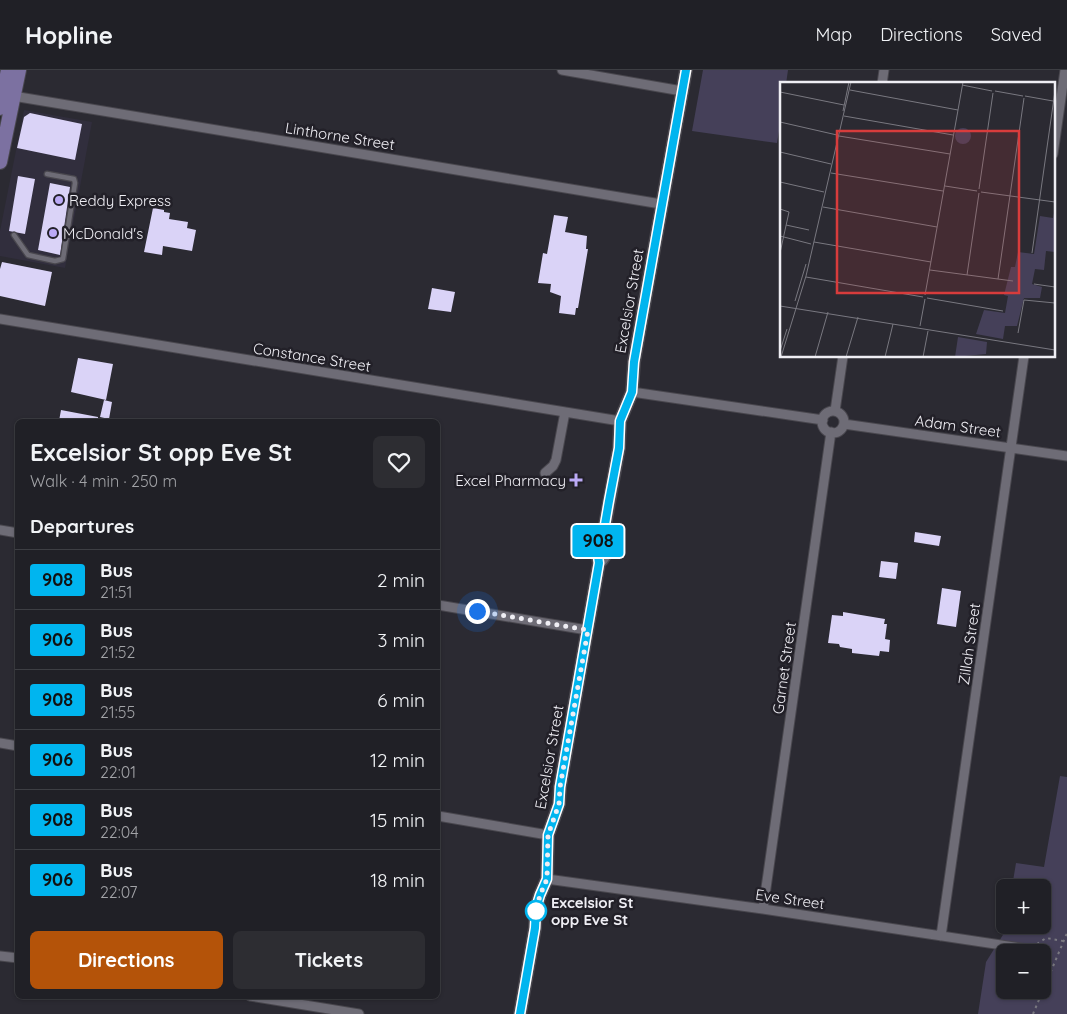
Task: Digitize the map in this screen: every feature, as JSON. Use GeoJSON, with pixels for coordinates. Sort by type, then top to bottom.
{"type":"FeatureCollection","features":[{"type":"Feature","properties":{"kind":"main road"},"geometry":{"type":"LineString","coordinates":[[0,162],[8,70]]}},
{"type":"Feature","properties":{"kind":"main road"},"geometry":{"type":"LineString","coordinates":[[0,108],[19,70]]}},
{"type":"Feature","properties":{"kind":"street"},"geometry":{"type":"LineString","coordinates":[[562,70],[682,91]]}},
{"type":"Feature","properties":{"kind":"street","name":"Excelsior Street"},"geometry":{"type":"LineString","coordinates":[[520,1014],[535,928],[536,908],[547,879],[548,835],[559,804],[560,787],[599,563],[598,542],[603,536],[619,448],[620,421],[632,392],[634,362],[686,70]]}},
{"type":"Feature","properties":{"kind":"street"},"geometry":{"type":"LineString","coordinates":[[1054,147],[1065,70]]}},
{"type":"Feature","properties":{"kind":"street","name":"Linthorne Street"},"geometry":{"type":"LineString","coordinates":[[6,93],[661,204]]}},
{"type":"Feature","properties":{"kind":"street","name":"Constance Street"},"geometry":{"type":"LineString","coordinates":[[0,319],[620,421]]}},
{"type":"Feature","properties":{"kind":"street"},"geometry":{"type":"LineString","coordinates":[[834,411],[843,358]]}},
{"type":"Feature","properties":{"kind":"street","name":"Zillah Street"},"geometry":{"type":"LineString","coordinates":[[941,936],[1024,358]]}},
{"type":"Feature","properties":{"kind":"street"},"geometry":{"type":"LineString","coordinates":[[632,392],[823,420]]}},
{"type":"Feature","properties":{"kind":"street"},"geometry":{"type":"LineString","coordinates":[[834,411],[841,414],[844,424],[841,430],[831,432],[824,427],[823,420],[828,412],[834,411]]}},
{"type":"Feature","properties":{"kind":"street"},"geometry":{"type":"LineString","coordinates":[[545,473],[553,466],[556,460],[565,412]]}},
{"type":"Feature","properties":{"kind":"street","name":"Adam Street"},"geometry":{"type":"LineString","coordinates":[[844,424],[1067,456]]}},
{"type":"Feature","properties":{"kind":"street","name":"Garnet Street"},"geometry":{"type":"LineString","coordinates":[[763,909],[831,432]]}},
{"type":"Feature","properties":{"kind":"street"},"geometry":{"type":"LineString","coordinates":[[0,530],[15,532]]}},
{"type":"Feature","properties":{"kind":"street"},"geometry":{"type":"LineString","coordinates":[[440,605],[588,630]]}},
{"type":"Feature","properties":{"kind":"street"},"geometry":{"type":"LineString","coordinates":[[0,743],[15,746]]}},
{"type":"Feature","properties":{"kind":"street"},"geometry":{"type":"LineString","coordinates":[[440,816],[548,835]]}},
{"type":"Feature","properties":{"kind":"street","name":"Eve Street"},"geometry":{"type":"LineString","coordinates":[[547,879],[999,944]]}},
{"type":"Feature","properties":{"kind":"street"},"geometry":{"type":"LineString","coordinates":[[0,956],[15,958]]}},
{"type":"Feature","properties":{"kind":"street"},"geometry":{"type":"LineString","coordinates":[[268,999],[359,1014]]}},
{"type":"Feature","properties":{"kind":"lane"},"geometry":{"type":"LineString","coordinates":[[14,235],[28,255],[55,261],[63,259],[76,183],[74,179],[47,174]]}},
{"type":"Feature","properties":{"kind":"path"},"geometry":{"type":"LineString","coordinates":[[1033,1014],[1067,933]]}},
{"type":"Feature","properties":{"kind":"path"},"geometry":{"type":"LineString","coordinates":[[1035,944],[1046,938],[1065,939]]}},
{"type":"Feature","properties":{"kind":"shaded area"},"geometry":{"type":"Polygon","coordinates":[[[703,70],[788,70],[786,82],[780,82],[780,125],[777,143],[692,131],[703,70]]]}},
{"type":"Feature","properties":{"kind":"shaded area"},"geometry":{"type":"Polygon","coordinates":[[[24,110],[92,122],[65,268],[0,256],[0,231],[24,110]]]}},
{"type":"Feature","properties":{"kind":"shaded area"},"geometry":{"type":"Polygon","coordinates":[[[1060,776],[1067,777],[1067,1014],[978,1014],[986,962],[996,946],[996,999],[1051,999],[1051,944],[997,944],[1004,934],[1051,934],[1051,879],[1013,879],[1016,863],[1044,867],[1060,776]]]}},
{"type":"Feature","properties":{"kind":"building"},"geometry":{"type":"Polygon","coordinates":[[[30,113],[82,124],[75,160],[17,148],[24,117],[30,113]]]}},
{"type":"Feature","properties":{"kind":"building"},"geometry":{"type":"Polygon","coordinates":[[[18,176],[35,179],[25,234],[9,231],[18,176]]]}},
{"type":"Feature","properties":{"kind":"building"},"geometry":{"type":"Polygon","coordinates":[[[50,183],[70,187],[60,255],[38,250],[50,183]]]}},
{"type":"Feature","properties":{"kind":"building"},"geometry":{"type":"Polygon","coordinates":[[[153,208],[170,213],[169,219],[188,222],[187,228],[196,230],[192,251],[163,246],[162,255],[144,252],[153,208]]]}},
{"type":"Feature","properties":{"kind":"building"},"geometry":{"type":"Polygon","coordinates":[[[554,215],[568,217],[565,232],[587,236],[586,249],[588,249],[578,308],[576,308],[575,315],[559,313],[561,296],[550,292],[551,284],[538,283],[543,253],[547,254],[554,215]]]}},
{"type":"Feature","properties":{"kind":"building"},"geometry":{"type":"Polygon","coordinates":[[[2,262],[52,272],[45,306],[0,296],[0,269],[2,262]]]}},
{"type":"Feature","properties":{"kind":"building"},"geometry":{"type":"Polygon","coordinates":[[[432,288],[455,292],[451,312],[428,309],[432,288]]]}},
{"type":"Feature","properties":{"kind":"building"},"geometry":{"type":"Polygon","coordinates":[[[78,358],[113,364],[106,400],[71,392],[78,358]]]}},
{"type":"Feature","properties":{"kind":"building"},"geometry":{"type":"Polygon","coordinates":[[[104,400],[112,402],[109,419],[100,417],[104,400]]]}},
{"type":"Feature","properties":{"kind":"building"},"geometry":{"type":"Polygon","coordinates":[[[61,410],[98,417],[98,419],[59,419],[61,410]]]}},
{"type":"Feature","properties":{"kind":"building"},"geometry":{"type":"Polygon","coordinates":[[[915,532],[941,536],[939,546],[914,542],[915,532]]]}},
{"type":"Feature","properties":{"kind":"building"},"geometry":{"type":"Polygon","coordinates":[[[881,561],[898,563],[896,579],[879,577],[881,561]]]}},
{"type":"Feature","properties":{"kind":"building"},"geometry":{"type":"Polygon","coordinates":[[[942,588],[961,591],[956,627],[937,624],[942,588]]]}},
{"type":"Feature","properties":{"kind":"building"},"geometry":{"type":"Polygon","coordinates":[[[843,612],[885,619],[884,624],[887,624],[885,639],[890,640],[889,652],[880,651],[879,656],[852,653],[852,649],[840,647],[839,644],[828,643],[832,615],[843,616],[843,612]]]}},
{"type":"Feature","properties":{"kind":"bus line","name":"908"},"geometry":{"type":"LineString","coordinates":[[520,1014],[535,928],[536,908],[547,879],[548,835],[559,804],[560,787],[599,563],[597,554],[598,542],[603,536],[619,448],[620,421],[632,392],[632,370],[686,70]]}},
{"type":"Feature","properties":{"kind":"place","name":"Reddy Express"},"geometry":{"type":"Point","coordinates":[59,200]}},
{"type":"Feature","properties":{"kind":"place","name":"McDonald's"},"geometry":{"type":"Point","coordinates":[53,233]}},
{"type":"Feature","properties":{"kind":"place","name":"Excel Pharmacy"},"geometry":{"type":"Point","coordinates":[576,480]}},
{"type":"Feature","properties":{"kind":"place","name":"Excelsior St opp Eve St"},"geometry":{"type":"Point","coordinates":[536,911]}},
{"type":"Feature","properties":{"kind":"route"},"geometry":{"type":"LineString","coordinates":[[477,611],[588,630],[560,787],[559,804],[548,835],[547,879],[536,911]]}}]}
